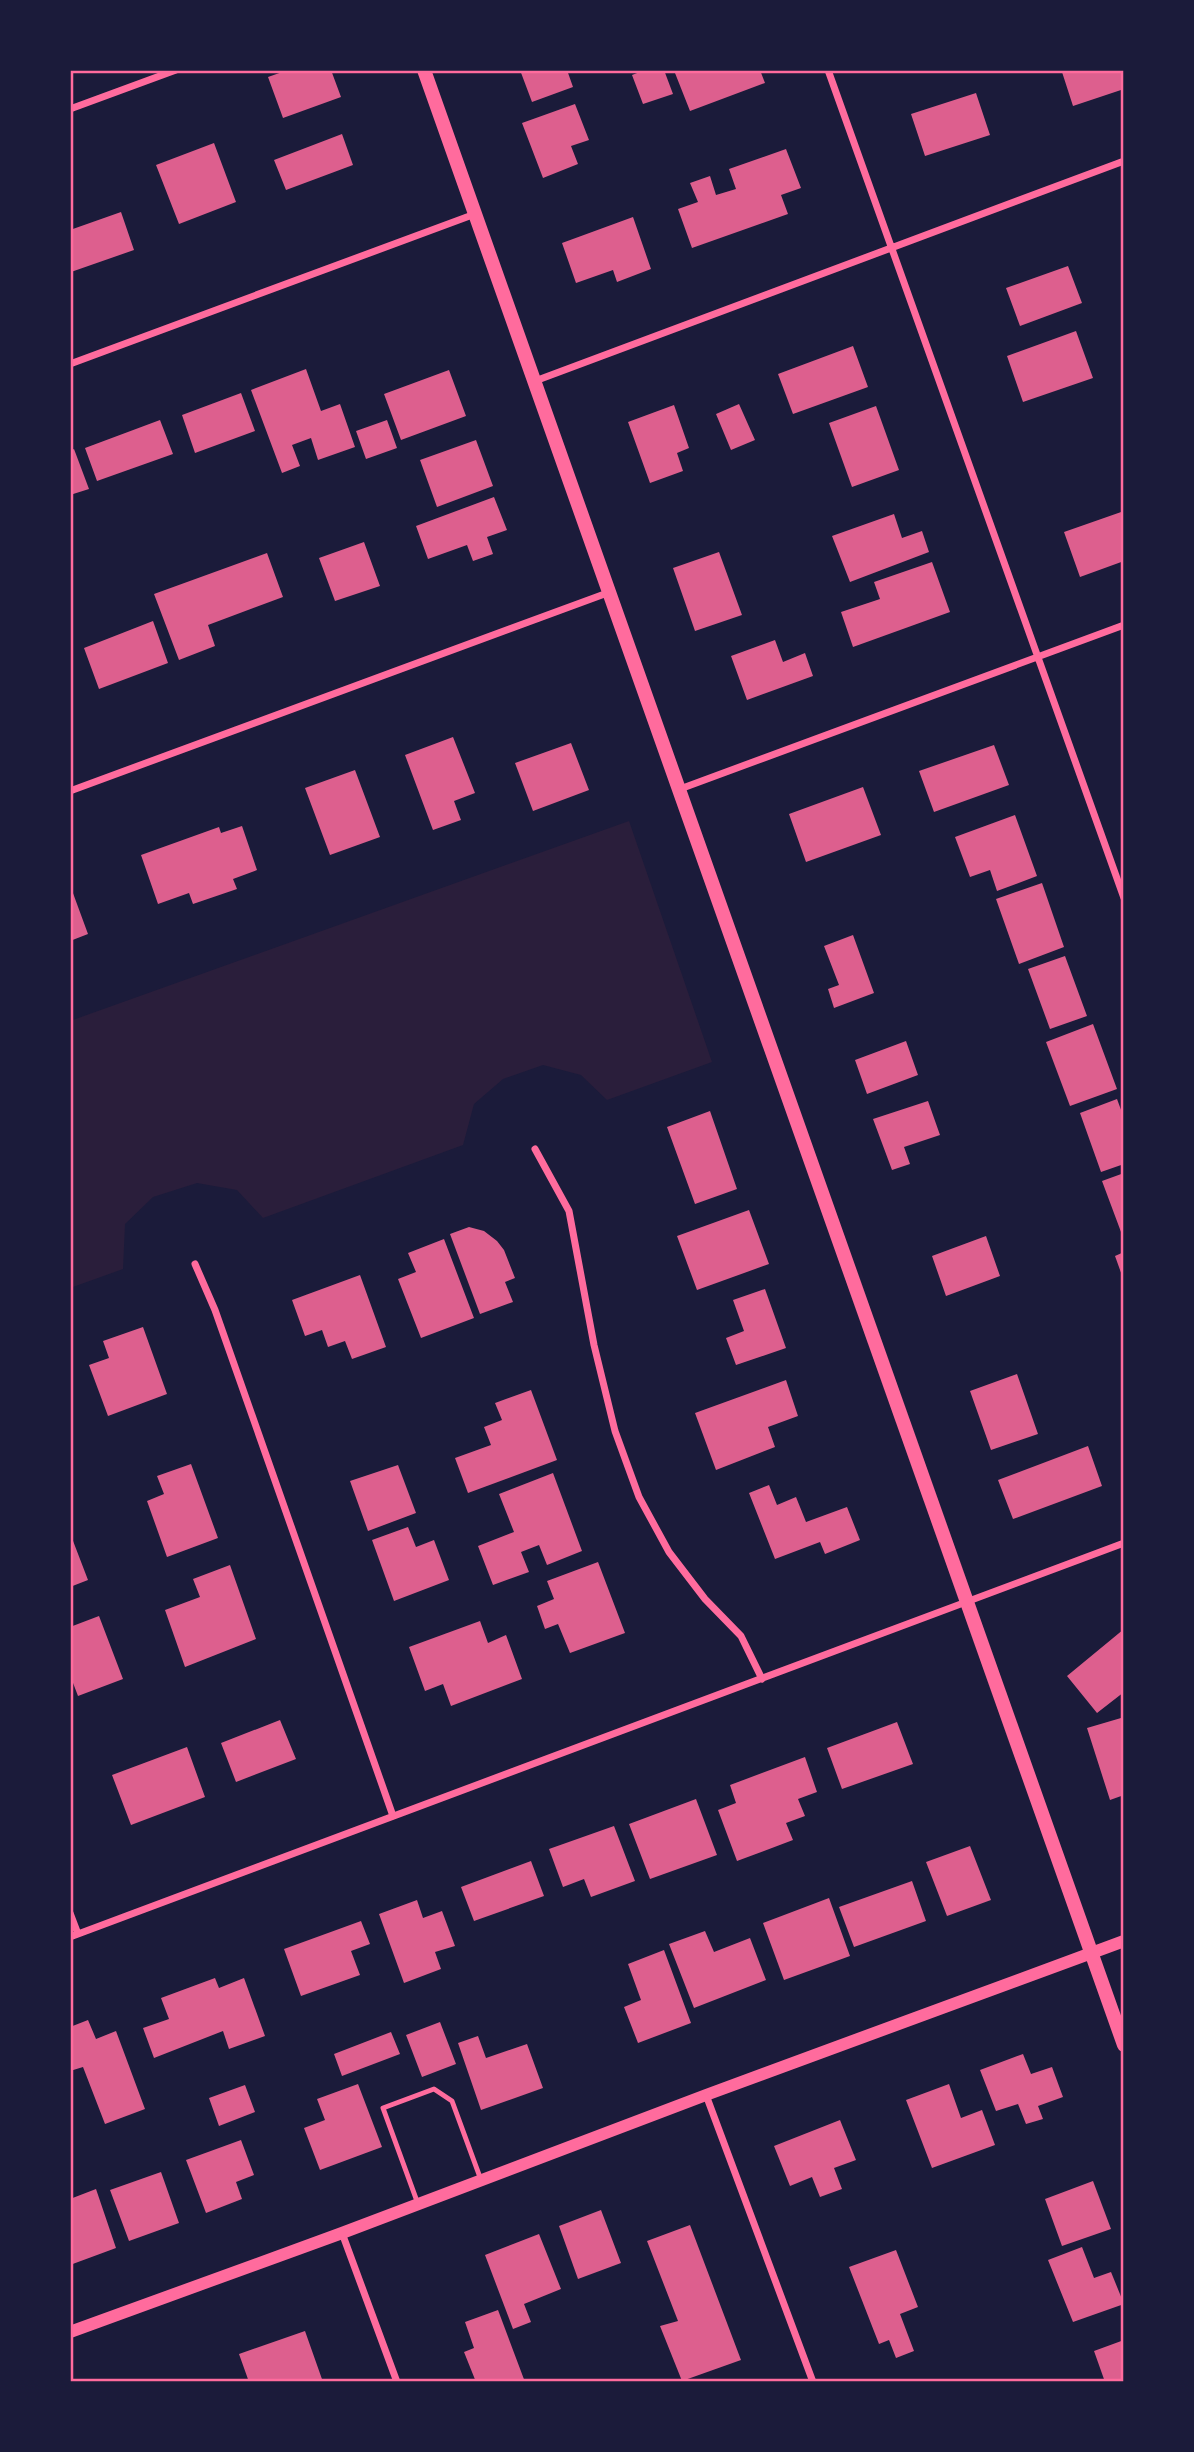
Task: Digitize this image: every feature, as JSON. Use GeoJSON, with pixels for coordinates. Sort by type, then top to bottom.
{"type":"FeatureCollection","features":[{"type":"Feature","properties":{"kind":"main road"},"geometry":{"type":"LineString","coordinates":[[424,70],[1124,2045]]}},
{"type":"Feature","properties":{"kind":"street"},"geometry":{"type":"LineString","coordinates":[[70,109],[176,70]]}},
{"type":"Feature","properties":{"kind":"street"},"geometry":{"type":"LineString","coordinates":[[828,70],[1124,898]]}},
{"type":"Feature","properties":{"kind":"street"},"geometry":{"type":"LineString","coordinates":[[535,381],[1124,161]]}},
{"type":"Feature","properties":{"kind":"street"},"geometry":{"type":"LineString","coordinates":[[70,363],[475,214]]}},
{"type":"Feature","properties":{"kind":"street"},"geometry":{"type":"LineString","coordinates":[[70,791],[610,592]]}},
{"type":"Feature","properties":{"kind":"street"},"geometry":{"type":"LineString","coordinates":[[680,789],[1124,625]]}},
{"type":"Feature","properties":{"kind":"street"},"geometry":{"type":"LineString","coordinates":[[535,1149],[569,1211],[594,1345],[615,1431],[639,1497],[669,1552],[705,1599],[741,1636],[762,1679]]}},
{"type":"Feature","properties":{"kind":"street"},"geometry":{"type":"LineString","coordinates":[[195,1264],[215,1310],[393,1816]]}},
{"type":"Feature","properties":{"kind":"street"},"geometry":{"type":"LineString","coordinates":[[70,1913],[74,1936],[1124,1544]]}},
{"type":"Feature","properties":{"kind":"street"},"geometry":{"type":"LineString","coordinates":[[70,2332],[1124,1941]]}},
{"type":"Feature","properties":{"kind":"street"},"geometry":{"type":"LineString","coordinates":[[706,2095],[813,2382]]}},
{"type":"Feature","properties":{"kind":"street"},"geometry":{"type":"LineString","coordinates":[[342,2233],[397,2382]]}},
{"type":"Feature","properties":{"kind":"lane"},"geometry":{"type":"LineString","coordinates":[[418,2204],[383,2108],[434,2089],[452,2101],[481,2180]]}},
{"type":"Feature","properties":{"kind":"shaded area"},"geometry":{"type":"Polygon","coordinates":[[[629,821],[712,1062],[607,1100],[581,1075],[543,1065],[503,1079],[474,1104],[463,1145],[263,1218],[237,1190],[197,1183],[153,1197],[125,1224],[123,1269],[70,1288],[70,1021],[629,821]]]}},
{"type":"Feature","properties":{"kind":"building"},"geometry":{"type":"Polygon","coordinates":[[[288,70],[331,70],[341,97],[283,118],[268,77],[288,70]]]}},
{"type":"Feature","properties":{"kind":"building"},"geometry":{"type":"Polygon","coordinates":[[[520,70],[567,70],[573,87],[532,102],[520,70]]]}},
{"type":"Feature","properties":{"kind":"building"},"geometry":{"type":"Polygon","coordinates":[[[645,70],[664,70],[673,94],[643,104],[632,75],[645,70]]]}},
{"type":"Feature","properties":{"kind":"building"},"geometry":{"type":"Polygon","coordinates":[[[684,70],[760,70],[765,83],[690,111],[675,73],[684,70]]]}},
{"type":"Feature","properties":{"kind":"building"},"geometry":{"type":"Polygon","coordinates":[[[1124,70],[1124,89],[1073,106],[1062,72],[1124,70]]]}},
{"type":"Feature","properties":{"kind":"building"},"geometry":{"type":"Polygon","coordinates":[[[976,93],[990,135],[925,156],[911,114],[976,93]]]}},
{"type":"Feature","properties":{"kind":"building"},"geometry":{"type":"Polygon","coordinates":[[[575,104],[589,140],[571,146],[578,164],[543,178],[522,123],[575,104]]]}},
{"type":"Feature","properties":{"kind":"building"},"geometry":{"type":"Polygon","coordinates":[[[342,134],[353,165],[286,190],[274,160],[342,134]]]}},
{"type":"Feature","properties":{"kind":"building"},"geometry":{"type":"Polygon","coordinates":[[[214,143],[236,202],[179,224],[156,165],[214,143]]]}},
{"type":"Feature","properties":{"kind":"building"},"geometry":{"type":"Polygon","coordinates":[[[786,149],[801,188],[781,195],[788,214],[692,248],[678,209],[698,202],[690,183],[710,176],[716,195],[736,189],[729,169],[786,149]]]}},
{"type":"Feature","properties":{"kind":"building"},"geometry":{"type":"Polygon","coordinates":[[[121,212],[134,250],[71,272],[70,230],[121,212]]]}},
{"type":"Feature","properties":{"kind":"building"},"geometry":{"type":"Polygon","coordinates":[[[633,217],[651,269],[617,282],[613,270],[576,283],[562,243],[633,217]]]}},
{"type":"Feature","properties":{"kind":"building"},"geometry":{"type":"Polygon","coordinates":[[[1068,266],[1082,303],[1020,326],[1006,288],[1068,266]]]}},
{"type":"Feature","properties":{"kind":"building"},"geometry":{"type":"Polygon","coordinates":[[[1076,331],[1093,378],[1023,402],[1007,356],[1076,331]]]}},
{"type":"Feature","properties":{"kind":"building"},"geometry":{"type":"Polygon","coordinates":[[[853,346],[868,387],[793,414],[778,374],[853,346]]]}},
{"type":"Feature","properties":{"kind":"building"},"geometry":{"type":"Polygon","coordinates":[[[306,369],[321,411],[340,404],[355,447],[318,460],[311,438],[292,445],[300,466],[282,473],[251,390],[306,369]]]}},
{"type":"Feature","properties":{"kind":"building"},"geometry":{"type":"Polygon","coordinates":[[[449,370],[466,416],[401,440],[384,394],[449,370]]]}},
{"type":"Feature","properties":{"kind":"building"},"geometry":{"type":"Polygon","coordinates":[[[241,393],[255,431],[195,453],[182,415],[241,393]]]}},
{"type":"Feature","properties":{"kind":"building"},"geometry":{"type":"Polygon","coordinates":[[[739,404],[755,440],[731,450],[716,414],[739,404]]]}},
{"type":"Feature","properties":{"kind":"building"},"geometry":{"type":"Polygon","coordinates":[[[674,405],[689,448],[677,453],[683,471],[650,483],[628,422],[674,405]]]}},
{"type":"Feature","properties":{"kind":"building"},"geometry":{"type":"Polygon","coordinates":[[[876,406],[899,470],[852,487],[829,423],[876,406]]]}},
{"type":"Feature","properties":{"kind":"building"},"geometry":{"type":"Polygon","coordinates":[[[160,420],[173,454],[97,481],[85,448],[160,420]]]}},
{"type":"Feature","properties":{"kind":"building"},"geometry":{"type":"Polygon","coordinates":[[[387,420],[397,448],[366,459],[356,431],[387,420]]]}},
{"type":"Feature","properties":{"kind":"building"},"geometry":{"type":"Polygon","coordinates":[[[476,440],[493,486],[437,507],[420,460],[476,440]]]}},
{"type":"Feature","properties":{"kind":"building"},"geometry":{"type":"Polygon","coordinates":[[[74,449],[89,489],[70,495],[70,451],[74,449]]]}},
{"type":"Feature","properties":{"kind":"building"},"geometry":{"type":"Polygon","coordinates":[[[494,497],[507,530],[487,537],[493,554],[473,561],[467,545],[428,559],[416,526],[494,497]]]}},
{"type":"Feature","properties":{"kind":"building"},"geometry":{"type":"Polygon","coordinates":[[[1124,511],[1124,561],[1080,577],[1064,532],[1124,511]]]}},
{"type":"Feature","properties":{"kind":"building"},"geometry":{"type":"Polygon","coordinates":[[[894,514],[902,538],[922,531],[929,552],[850,582],[832,536],[894,514]]]}},
{"type":"Feature","properties":{"kind":"building"},"geometry":{"type":"Polygon","coordinates":[[[364,542],[380,586],[335,601],[319,558],[364,542]]]}},
{"type":"Feature","properties":{"kind":"building"},"geometry":{"type":"Polygon","coordinates":[[[719,552],[742,615],[695,631],[673,568],[719,552]]]}},
{"type":"Feature","properties":{"kind":"building"},"geometry":{"type":"Polygon","coordinates":[[[267,553],[283,597],[208,625],[215,646],[179,660],[154,594],[267,553]]]}},
{"type":"Feature","properties":{"kind":"building"},"geometry":{"type":"Polygon","coordinates":[[[932,562],[950,612],[853,647],[841,612],[880,599],[874,582],[932,562]]]}},
{"type":"Feature","properties":{"kind":"building"},"geometry":{"type":"Polygon","coordinates":[[[153,621],[168,663],[99,689],[84,648],[153,621]]]}},
{"type":"Feature","properties":{"kind":"building"},"geometry":{"type":"Polygon","coordinates":[[[775,640],[783,662],[805,653],[813,676],[747,700],[731,656],[775,640]]]}},
{"type":"Feature","properties":{"kind":"building"},"geometry":{"type":"Polygon","coordinates":[[[453,737],[475,793],[454,801],[461,820],[433,830],[405,755],[453,737]]]}},
{"type":"Feature","properties":{"kind":"building"},"geometry":{"type":"Polygon","coordinates":[[[571,743],[589,790],[533,811],[515,763],[571,743]]]}},
{"type":"Feature","properties":{"kind":"building"},"geometry":{"type":"Polygon","coordinates":[[[994,745],[1009,785],[934,812],[919,771],[994,745]]]}},
{"type":"Feature","properties":{"kind":"building"},"geometry":{"type":"Polygon","coordinates":[[[355,770],[380,837],[330,855],[305,788],[355,770]]]}},
{"type":"Feature","properties":{"kind":"building"},"geometry":{"type":"Polygon","coordinates":[[[863,787],[881,835],[806,862],[789,814],[863,787]]]}},
{"type":"Feature","properties":{"kind":"building"},"geometry":{"type":"Polygon","coordinates":[[[1015,815],[1037,876],[997,891],[990,870],[970,877],[955,837],[1015,815]]]}},
{"type":"Feature","properties":{"kind":"building"},"geometry":{"type":"Polygon","coordinates":[[[242,826],[257,870],[233,879],[237,889],[193,904],[189,893],[158,904],[141,855],[219,827],[221,833],[242,826]]]}},
{"type":"Feature","properties":{"kind":"building"},"geometry":{"type":"Polygon","coordinates":[[[1042,883],[1064,947],[1019,964],[996,899],[1042,883]]]}},
{"type":"Feature","properties":{"kind":"building"},"geometry":{"type":"Polygon","coordinates":[[[70,885],[88,934],[70,941],[70,885]]]}},
{"type":"Feature","properties":{"kind":"building"},"geometry":{"type":"Polygon","coordinates":[[[853,935],[874,993],[834,1008],[828,989],[839,985],[824,946],[853,935]]]}},
{"type":"Feature","properties":{"kind":"building"},"geometry":{"type":"Polygon","coordinates":[[[1065,956],[1087,1016],[1050,1029],[1028,969],[1065,956]]]}},
{"type":"Feature","properties":{"kind":"building"},"geometry":{"type":"Polygon","coordinates":[[[1093,1024],[1117,1089],[1070,1106],[1046,1042],[1093,1024]]]}},
{"type":"Feature","properties":{"kind":"building"},"geometry":{"type":"Polygon","coordinates":[[[906,1041],[918,1075],[867,1094],[855,1060],[906,1041]]]}},
{"type":"Feature","properties":{"kind":"building"},"geometry":{"type":"Polygon","coordinates":[[[1117,1099],[1124,1118],[1124,1164],[1101,1172],[1080,1113],[1117,1099]]]}},
{"type":"Feature","properties":{"kind":"building"},"geometry":{"type":"Polygon","coordinates":[[[928,1101],[940,1135],[904,1147],[910,1164],[892,1170],[873,1119],[928,1101]]]}},
{"type":"Feature","properties":{"kind":"building"},"geometry":{"type":"Polygon","coordinates":[[[710,1111],[737,1189],[695,1204],[667,1127],[710,1111]]]}},
{"type":"Feature","properties":{"kind":"building"},"geometry":{"type":"Polygon","coordinates":[[[1124,1173],[1124,1240],[1102,1181],[1124,1173]]]}},
{"type":"Feature","properties":{"kind":"building"},"geometry":{"type":"Polygon","coordinates":[[[749,1210],[769,1264],[697,1290],[677,1236],[749,1210]]]}},
{"type":"Feature","properties":{"kind":"building"},"geometry":{"type":"Polygon","coordinates":[[[469,1227],[484,1231],[497,1241],[504,1250],[515,1278],[505,1282],[513,1302],[480,1314],[450,1234],[469,1227]]]}},
{"type":"Feature","properties":{"kind":"building"},"geometry":{"type":"Polygon","coordinates":[[[986,1236],[1000,1276],[946,1296],[932,1256],[986,1236]]]}},
{"type":"Feature","properties":{"kind":"building"},"geometry":{"type":"Polygon","coordinates":[[[444,1239],[474,1318],[421,1338],[398,1279],[416,1272],[408,1253],[444,1239]]]}},
{"type":"Feature","properties":{"kind":"building"},"geometry":{"type":"Polygon","coordinates":[[[1124,1252],[1124,1281],[1115,1256],[1124,1252]]]}},
{"type":"Feature","properties":{"kind":"building"},"geometry":{"type":"Polygon","coordinates":[[[360,1275],[386,1347],[352,1359],[345,1341],[328,1347],[322,1330],[305,1336],[292,1300],[360,1275]]]}},
{"type":"Feature","properties":{"kind":"building"},"geometry":{"type":"Polygon","coordinates":[[[765,1289],[786,1348],[736,1365],[726,1338],[744,1331],[733,1300],[765,1289]]]}},
{"type":"Feature","properties":{"kind":"building"},"geometry":{"type":"Polygon","coordinates":[[[143,1327],[167,1394],[108,1416],[89,1365],[109,1358],[103,1341],[143,1327]]]}},
{"type":"Feature","properties":{"kind":"building"},"geometry":{"type":"Polygon","coordinates":[[[1017,1374],[1038,1434],[991,1450],[970,1391],[1017,1374]]]}},
{"type":"Feature","properties":{"kind":"building"},"geometry":{"type":"Polygon","coordinates":[[[786,1380],[798,1416],[768,1427],[775,1447],[716,1470],[695,1413],[786,1380]]]}},
{"type":"Feature","properties":{"kind":"building"},"geometry":{"type":"Polygon","coordinates":[[[531,1390],[557,1460],[468,1493],[455,1458],[491,1445],[484,1427],[502,1420],[495,1403],[531,1390]]]}},
{"type":"Feature","properties":{"kind":"building"},"geometry":{"type":"Polygon","coordinates":[[[1088,1446],[1102,1486],[1013,1519],[998,1480],[1088,1446]]]}},
{"type":"Feature","properties":{"kind":"building"},"geometry":{"type":"Polygon","coordinates":[[[191,1464],[218,1538],[167,1557],[147,1501],[164,1494],[157,1476],[191,1464]]]}},
{"type":"Feature","properties":{"kind":"building"},"geometry":{"type":"Polygon","coordinates":[[[398,1465],[416,1513],[368,1531],[350,1481],[398,1465]]]}},
{"type":"Feature","properties":{"kind":"building"},"geometry":{"type":"Polygon","coordinates":[[[553,1473],[582,1551],[547,1565],[539,1545],[521,1552],[529,1572],[493,1585],[478,1546],[514,1532],[499,1494],[553,1473]]]}},
{"type":"Feature","properties":{"kind":"building"},"geometry":{"type":"Polygon","coordinates":[[[769,1485],[777,1505],[796,1497],[806,1522],[847,1507],[860,1540],[825,1554],[820,1542],[775,1559],[749,1493],[769,1485]]]}},
{"type":"Feature","properties":{"kind":"building"},"geometry":{"type":"Polygon","coordinates":[[[408,1527],[416,1547],[434,1540],[449,1580],[394,1601],[372,1540],[408,1527]]]}},
{"type":"Feature","properties":{"kind":"building"},"geometry":{"type":"Polygon","coordinates":[[[70,1533],[88,1580],[70,1587],[70,1533]]]}},
{"type":"Feature","properties":{"kind":"building"},"geometry":{"type":"Polygon","coordinates":[[[598,1562],[625,1633],[570,1653],[558,1624],[545,1629],[537,1606],[554,1599],[547,1581],[598,1562]]]}},
{"type":"Feature","properties":{"kind":"building"},"geometry":{"type":"Polygon","coordinates":[[[230,1565],[256,1639],[185,1667],[165,1610],[200,1597],[193,1579],[230,1565]]]}},
{"type":"Feature","properties":{"kind":"building"},"geometry":{"type":"Polygon","coordinates":[[[99,1616],[123,1679],[78,1696],[70,1675],[70,1627],[99,1616]]]}},
{"type":"Feature","properties":{"kind":"building"},"geometry":{"type":"Polygon","coordinates":[[[480,1621],[488,1643],[506,1635],[522,1679],[451,1706],[443,1684],[425,1691],[409,1647],[480,1621]]]}},
{"type":"Feature","properties":{"kind":"building"},"geometry":{"type":"Polygon","coordinates":[[[1124,1629],[1124,1692],[1097,1713],[1067,1676],[1124,1629]]]}},
{"type":"Feature","properties":{"kind":"building"},"geometry":{"type":"Polygon","coordinates":[[[1121,1718],[1124,1728],[1124,1795],[1110,1800],[1087,1728],[1121,1718]]]}},
{"type":"Feature","properties":{"kind":"building"},"geometry":{"type":"Polygon","coordinates":[[[280,1720],[296,1759],[236,1782],[221,1743],[280,1720]]]}},
{"type":"Feature","properties":{"kind":"building"},"geometry":{"type":"Polygon","coordinates":[[[897,1722],[913,1764],[842,1789],[827,1748],[897,1722]]]}},
{"type":"Feature","properties":{"kind":"building"},"geometry":{"type":"Polygon","coordinates":[[[187,1747],[205,1797],[131,1825],[112,1775],[187,1747]]]}},
{"type":"Feature","properties":{"kind":"building"},"geometry":{"type":"Polygon","coordinates":[[[805,1757],[817,1792],[798,1799],[805,1816],[786,1823],[793,1840],[737,1861],[718,1810],[736,1803],[730,1785],[805,1757]]]}},
{"type":"Feature","properties":{"kind":"building"},"geometry":{"type":"Polygon","coordinates":[[[696,1799],[717,1855],[650,1879],[629,1824],[696,1799]]]}},
{"type":"Feature","properties":{"kind":"building"},"geometry":{"type":"Polygon","coordinates":[[[614,1826],[635,1881],[591,1897],[584,1879],[563,1887],[549,1849],[614,1826]]]}},
{"type":"Feature","properties":{"kind":"building"},"geometry":{"type":"Polygon","coordinates":[[[970,1846],[991,1900],[947,1916],[926,1862],[970,1846]]]}},
{"type":"Feature","properties":{"kind":"building"},"geometry":{"type":"Polygon","coordinates":[[[531,1861],[544,1896],[474,1921],[461,1887],[531,1861]]]}},
{"type":"Feature","properties":{"kind":"building"},"geometry":{"type":"Polygon","coordinates":[[[912,1881],[926,1921],[854,1947],[839,1907],[912,1881]]]}},
{"type":"Feature","properties":{"kind":"building"},"geometry":{"type":"Polygon","coordinates":[[[829,1898],[850,1956],[784,1980],[763,1923],[829,1898]]]}},
{"type":"Feature","properties":{"kind":"building"},"geometry":{"type":"Polygon","coordinates":[[[417,1900],[423,1918],[442,1911],[455,1946],[435,1952],[441,1969],[404,1983],[379,1914],[417,1900]]]}},
{"type":"Feature","properties":{"kind":"building"},"geometry":{"type":"Polygon","coordinates":[[[361,1921],[370,1944],[351,1951],[360,1975],[301,1996],[284,1949],[361,1921]]]}},
{"type":"Feature","properties":{"kind":"building"},"geometry":{"type":"Polygon","coordinates":[[[705,1931],[714,1952],[750,1938],[766,1980],[694,2008],[669,1944],[705,1931]]]}},
{"type":"Feature","properties":{"kind":"building"},"geometry":{"type":"Polygon","coordinates":[[[664,1950],[691,2023],[638,2043],[624,2007],[641,2000],[628,1964],[664,1950]]]}},
{"type":"Feature","properties":{"kind":"building"},"geometry":{"type":"Polygon","coordinates":[[[215,1978],[219,1988],[244,1978],[265,2036],[229,2049],[223,2031],[154,2058],[143,2028],[169,2019],[161,1998],[215,1978]]]}},
{"type":"Feature","properties":{"kind":"building"},"geometry":{"type":"Polygon","coordinates":[[[88,2020],[96,2039],[116,2031],[145,2109],[105,2124],[83,2067],[70,2071],[70,2027],[88,2020]]]}},
{"type":"Feature","properties":{"kind":"building"},"geometry":{"type":"Polygon","coordinates":[[[440,2022],[456,2064],[422,2077],[406,2035],[440,2022]]]}},
{"type":"Feature","properties":{"kind":"building"},"geometry":{"type":"Polygon","coordinates":[[[391,2032],[400,2054],[342,2076],[334,2054],[391,2032]]]}},
{"type":"Feature","properties":{"kind":"building"},"geometry":{"type":"Polygon","coordinates":[[[478,2036],[486,2058],[527,2044],[543,2088],[481,2110],[458,2043],[478,2036]]]}},
{"type":"Feature","properties":{"kind":"building"},"geometry":{"type":"Polygon","coordinates":[[[1023,2054],[1031,2074],[1052,2067],[1063,2097],[1038,2106],[1043,2119],[1026,2124],[1018,2104],[996,2111],[980,2070],[1023,2054]]]}},
{"type":"Feature","properties":{"kind":"building"},"geometry":{"type":"Polygon","coordinates":[[[358,2084],[382,2147],[320,2170],[304,2128],[325,2120],[317,2099],[358,2084]]]}},
{"type":"Feature","properties":{"kind":"building"},"geometry":{"type":"Polygon","coordinates":[[[949,2084],[961,2118],[982,2110],[995,2145],[932,2168],[906,2100],[949,2084]]]}},
{"type":"Feature","properties":{"kind":"building"},"geometry":{"type":"Polygon","coordinates":[[[245,2085],[255,2112],[219,2126],[209,2098],[245,2085]]]}},
{"type":"Feature","properties":{"kind":"building"},"geometry":{"type":"Polygon","coordinates":[[[840,2120],[856,2160],[834,2168],[842,2189],[820,2197],[812,2177],[790,2186],[774,2146],[840,2120]]]}},
{"type":"Feature","properties":{"kind":"building"},"geometry":{"type":"Polygon","coordinates":[[[241,2140],[254,2175],[236,2182],[242,2199],[206,2213],[186,2160],[241,2140]]]}},
{"type":"Feature","properties":{"kind":"building"},"geometry":{"type":"Polygon","coordinates":[[[161,2172],[179,2223],[129,2241],[110,2190],[161,2172]]]}},
{"type":"Feature","properties":{"kind":"building"},"geometry":{"type":"Polygon","coordinates":[[[1093,2181],[1111,2229],[1062,2246],[1045,2199],[1093,2181]]]}},
{"type":"Feature","properties":{"kind":"building"},"geometry":{"type":"Polygon","coordinates":[[[96,2189],[116,2248],[70,2265],[70,2199],[96,2189]]]}},
{"type":"Feature","properties":{"kind":"building"},"geometry":{"type":"Polygon","coordinates":[[[601,2210],[621,2263],[578,2279],[559,2226],[601,2210]]]}},
{"type":"Feature","properties":{"kind":"building"},"geometry":{"type":"Polygon","coordinates":[[[690,2225],[741,2360],[682,2381],[660,2326],[678,2321],[647,2241],[690,2225]]]}},
{"type":"Feature","properties":{"kind":"building"},"geometry":{"type":"Polygon","coordinates":[[[539,2234],[561,2289],[524,2304],[531,2322],[513,2329],[485,2255],[539,2234]]]}},
{"type":"Feature","properties":{"kind":"building"},"geometry":{"type":"Polygon","coordinates":[[[1082,2247],[1094,2278],[1111,2272],[1124,2304],[1073,2322],[1048,2260],[1082,2247]]]}},
{"type":"Feature","properties":{"kind":"building"},"geometry":{"type":"Polygon","coordinates":[[[896,2250],[918,2307],[900,2314],[914,2351],[896,2358],[889,2340],[879,2344],[849,2267],[896,2250]]]}},
{"type":"Feature","properties":{"kind":"building"},"geometry":{"type":"Polygon","coordinates":[[[498,2310],[525,2382],[476,2382],[464,2352],[474,2348],[465,2322],[498,2310]]]}},
{"type":"Feature","properties":{"kind":"building"},"geometry":{"type":"Polygon","coordinates":[[[305,2331],[323,2382],[249,2382],[239,2354],[305,2331]]]}},
{"type":"Feature","properties":{"kind":"building"},"geometry":{"type":"Polygon","coordinates":[[[1124,2340],[1124,2382],[1105,2382],[1094,2351],[1124,2340]]]}}]}
